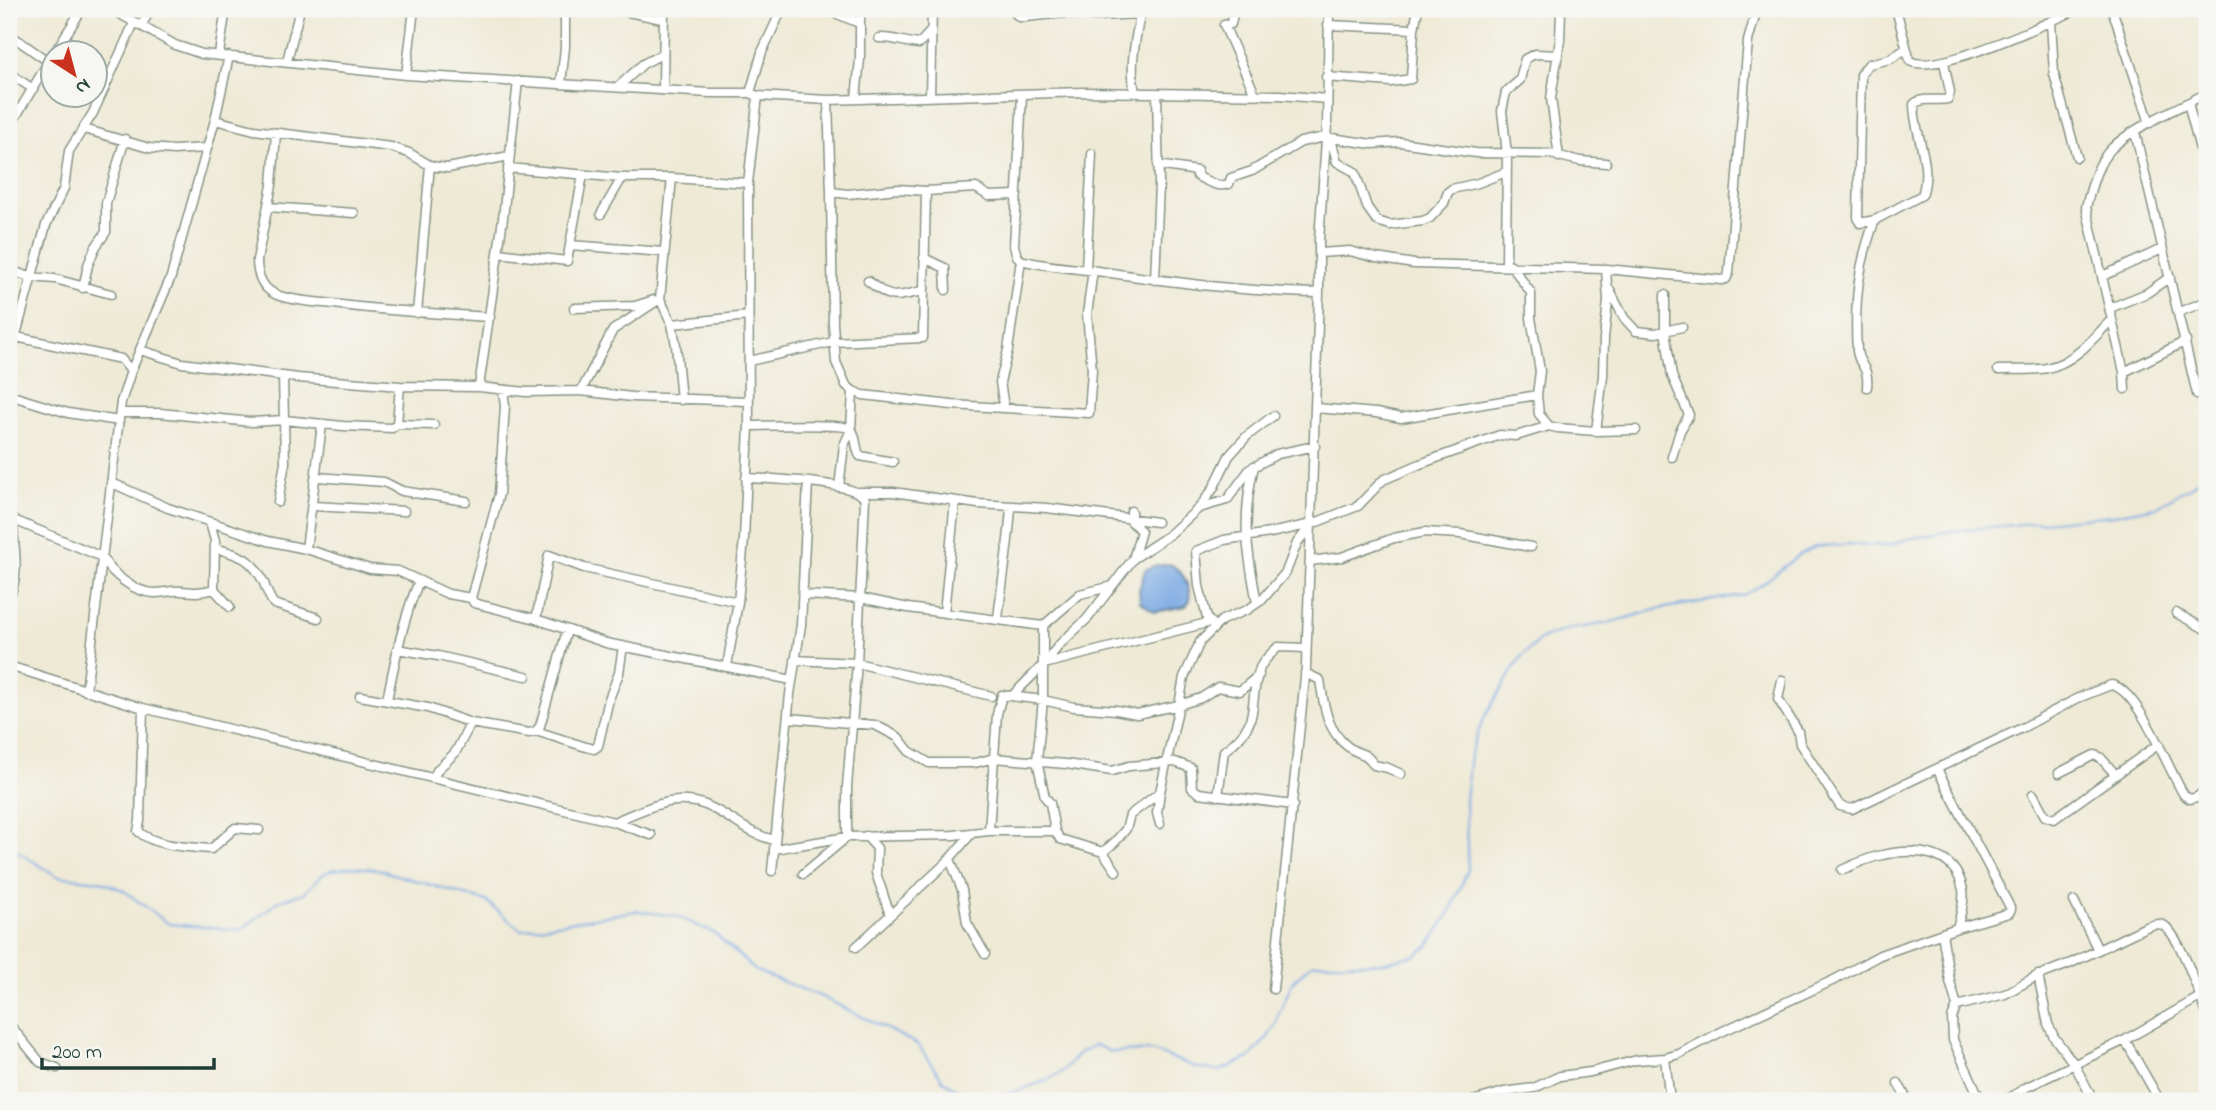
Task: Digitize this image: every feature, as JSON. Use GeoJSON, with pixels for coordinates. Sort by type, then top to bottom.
{"type":"FeatureCollection","features":[{"type":"Feature","properties":{"kind":"street"},"geometry":{"type":"LineString","coordinates":[[64,38],[82,9]]}},
{"type":"Feature","properties":{"kind":"street"},"geometry":{"type":"LineString","coordinates":[[111,9],[187,50],[406,75],[828,100],[1135,93],[1255,94],[1327,99]]}},
{"type":"Feature","properties":{"kind":"street"},"geometry":{"type":"LineString","coordinates":[[9,360],[46,225],[64,188],[69,151],[84,129],[138,25],[151,9]]}},
{"type":"Feature","properties":{"kind":"street"},"geometry":{"type":"LineString","coordinates":[[219,54],[226,9]]}},
{"type":"Feature","properties":{"kind":"street"},"geometry":{"type":"LineString","coordinates":[[287,61],[300,9]]}},
{"type":"Feature","properties":{"kind":"street"},"geometry":{"type":"LineString","coordinates":[[406,75],[414,9]]}},
{"type":"Feature","properties":{"kind":"street"},"geometry":{"type":"LineString","coordinates":[[561,84],[565,9]]}},
{"type":"Feature","properties":{"kind":"street"},"geometry":{"type":"LineString","coordinates":[[614,9],[662,19]]}},
{"type":"Feature","properties":{"kind":"street"},"geometry":{"type":"LineString","coordinates":[[663,90],[664,9]]}},
{"type":"Feature","properties":{"kind":"street"},"geometry":{"type":"LineString","coordinates":[[727,666],[738,602],[744,539],[749,426],[748,183],[754,94],[762,52],[782,9]]}},
{"type":"Feature","properties":{"kind":"street"},"geometry":{"type":"LineString","coordinates":[[825,9],[859,23]]}},
{"type":"Feature","properties":{"kind":"street"},"geometry":{"type":"LineString","coordinates":[[856,98],[860,59],[860,9]]}},
{"type":"Feature","properties":{"kind":"street"},"geometry":{"type":"LineString","coordinates":[[930,96],[932,9]]}},
{"type":"Feature","properties":{"kind":"street"},"geometry":{"type":"LineString","coordinates":[[1011,9],[1019,17],[1065,13],[1095,16],[1141,11],[1133,62],[1135,93]]}},
{"type":"Feature","properties":{"kind":"street"},"geometry":{"type":"LineString","coordinates":[[1234,9],[1231,24],[1224,26],[1255,94]]}},
{"type":"Feature","properties":{"kind":"street"},"geometry":{"type":"LineString","coordinates":[[1273,989],[1305,673],[1315,446],[1319,253],[1328,138],[1326,77],[1329,9]]}},
{"type":"Feature","properties":{"kind":"street"},"geometry":{"type":"LineString","coordinates":[[1326,77],[1408,81],[1412,77],[1414,29],[1418,9]]}},
{"type":"Feature","properties":{"kind":"street"},"geometry":{"type":"LineString","coordinates":[[1559,157],[1551,98],[1558,55],[1561,9]]}},
{"type":"Feature","properties":{"kind":"street"},"geometry":{"type":"LineString","coordinates":[[1319,253],[1350,251],[1414,264],[1606,269],[1726,279],[1732,238],[1748,41],[1757,9]]}},
{"type":"Feature","properties":{"kind":"street"},"geometry":{"type":"LineString","coordinates":[[1896,9],[1910,61],[1915,63],[1944,62],[1976,52],[2078,9]]}},
{"type":"Feature","properties":{"kind":"street"},"geometry":{"type":"LineString","coordinates":[[2112,9],[2150,123]]}},
{"type":"Feature","properties":{"kind":"street"},"geometry":{"type":"LineString","coordinates":[[2051,21],[2053,74],[2077,157]]}},
{"type":"Feature","properties":{"kind":"street"},"geometry":{"type":"LineString","coordinates":[[1328,25],[1414,29]]}},
{"type":"Feature","properties":{"kind":"street"},"geometry":{"type":"LineString","coordinates":[[879,38],[893,37],[906,43],[919,44],[931,31]]}},
{"type":"Feature","properties":{"kind":"street"},"geometry":{"type":"LineString","coordinates":[[9,34],[38,50]]}},
{"type":"Feature","properties":{"kind":"street"},"geometry":{"type":"LineString","coordinates":[[1906,49],[1891,59],[1869,64],[1861,73],[1860,223],[1875,220],[1923,195],[1925,162],[1923,146],[1917,134],[1914,104],[1925,100],[1948,99],[1950,92],[1944,62]]}},
{"type":"Feature","properties":{"kind":"street"},"geometry":{"type":"LineString","coordinates":[[618,88],[643,64],[662,54]]}},
{"type":"Feature","properties":{"kind":"street"},"geometry":{"type":"LineString","coordinates":[[1549,426],[1539,414],[1539,371],[1531,317],[1531,293],[1508,265],[1507,154],[1503,111],[1506,92],[1520,80],[1525,60],[1535,54],[1558,55]]}},
{"type":"Feature","properties":{"kind":"street"},"geometry":{"type":"LineString","coordinates":[[86,691],[121,402],[131,371],[171,277],[215,120],[229,55]]}},
{"type":"Feature","properties":{"kind":"street"},"geometry":{"type":"LineString","coordinates":[[9,73],[33,89]]}},
{"type":"Feature","properties":{"kind":"street"},"geometry":{"type":"LineString","coordinates":[[9,84],[18,79]]}},
{"type":"Feature","properties":{"kind":"street"},"geometry":{"type":"LineString","coordinates":[[9,128],[38,81]]}},
{"type":"Feature","properties":{"kind":"street"},"geometry":{"type":"LineString","coordinates":[[479,387],[518,81]]}},
{"type":"Feature","properties":{"kind":"street"},"geometry":{"type":"LineString","coordinates":[[2125,388],[2124,372],[2086,207],[2103,161],[2112,148],[2150,123],[2207,93]]}},
{"type":"Feature","properties":{"kind":"street"},"geometry":{"type":"LineString","coordinates":[[1155,280],[1159,213],[1157,94]]}},
{"type":"Feature","properties":{"kind":"street"},"geometry":{"type":"LineString","coordinates":[[1022,95],[1014,246],[1021,260],[1236,290],[1319,293]]}},
{"type":"Feature","properties":{"kind":"street"},"geometry":{"type":"LineString","coordinates":[[828,100],[834,342],[840,374],[846,385],[863,395],[952,405],[1089,413],[1092,370],[1087,314],[1092,153]]}},
{"type":"Feature","properties":{"kind":"street"},"geometry":{"type":"LineString","coordinates":[[2188,103],[2207,176]]}},
{"type":"Feature","properties":{"kind":"street"},"geometry":{"type":"LineString","coordinates":[[215,120],[276,133],[391,147],[430,165],[448,167],[509,156]]}},
{"type":"Feature","properties":{"kind":"street"},"geometry":{"type":"LineString","coordinates":[[84,129],[149,148],[206,148]]}},
{"type":"Feature","properties":{"kind":"street"},"geometry":{"type":"LineString","coordinates":[[2135,132],[2197,394]]}},
{"type":"Feature","properties":{"kind":"street"},"geometry":{"type":"LineString","coordinates":[[276,133],[257,272],[268,289],[276,294],[319,302],[418,313],[490,317]]}},
{"type":"Feature","properties":{"kind":"street"},"geometry":{"type":"LineString","coordinates":[[1328,138],[1337,162],[1355,172],[1367,207],[1377,221],[1384,224],[1423,222],[1444,203],[1452,188],[1478,183],[1506,172]]}},
{"type":"Feature","properties":{"kind":"street"},"geometry":{"type":"LineString","coordinates":[[1158,165],[1195,171],[1197,176],[1223,186],[1229,184],[1231,178],[1252,171],[1293,145],[1328,138],[1372,144],[1400,142],[1476,153],[1536,153],[1606,163]]}},
{"type":"Feature","properties":{"kind":"street"},"geometry":{"type":"LineString","coordinates":[[83,288],[84,276],[95,248],[106,232],[106,203],[125,139]]}},
{"type":"Feature","properties":{"kind":"street"},"geometry":{"type":"LineString","coordinates":[[418,313],[430,165]]}},
{"type":"Feature","properties":{"kind":"street"},"geometry":{"type":"LineString","coordinates":[[508,168],[622,178],[748,183]]}},
{"type":"Feature","properties":{"kind":"street"},"geometry":{"type":"LineString","coordinates":[[498,253],[567,261],[583,175]]}},
{"type":"Feature","properties":{"kind":"street"},"geometry":{"type":"LineString","coordinates":[[601,214],[622,178]]}},
{"type":"Feature","properties":{"kind":"street"},"geometry":{"type":"LineString","coordinates":[[672,178],[660,299],[671,324],[678,358],[681,400]]}},
{"type":"Feature","properties":{"kind":"street"},"geometry":{"type":"LineString","coordinates":[[831,192],[848,194],[898,189],[926,191],[976,188],[989,196],[1017,195]]}},
{"type":"Feature","properties":{"kind":"street"},"geometry":{"type":"LineString","coordinates":[[749,361],[834,342],[923,338],[926,191]]}},
{"type":"Feature","properties":{"kind":"street"},"geometry":{"type":"LineString","coordinates":[[268,207],[354,213]]}},
{"type":"Feature","properties":{"kind":"street"},"geometry":{"type":"LineString","coordinates":[[1867,387],[1867,371],[1857,353],[1857,293],[1860,264],[1875,220]]}},
{"type":"Feature","properties":{"kind":"street"},"geometry":{"type":"LineString","coordinates":[[570,245],[664,252]]}},
{"type":"Feature","properties":{"kind":"street"},"geometry":{"type":"LineString","coordinates":[[2103,276],[2162,249]]}},
{"type":"Feature","properties":{"kind":"street"},"geometry":{"type":"LineString","coordinates":[[924,258],[945,268],[946,290]]}},
{"type":"Feature","properties":{"kind":"street"},"geometry":{"type":"LineString","coordinates":[[1004,407],[1000,382],[1008,350],[1021,260]]}},
{"type":"Feature","properties":{"kind":"street"},"geometry":{"type":"LineString","coordinates":[[1595,431],[1603,376],[1606,269]]}},
{"type":"Feature","properties":{"kind":"street"},"geometry":{"type":"LineString","coordinates":[[9,270],[111,294]]}},
{"type":"Feature","properties":{"kind":"street"},"geometry":{"type":"LineString","coordinates":[[2110,308],[2147,293],[2170,277]]}},
{"type":"Feature","properties":{"kind":"street"},"geometry":{"type":"LineString","coordinates":[[868,281],[886,296],[923,291]]}},
{"type":"Feature","properties":{"kind":"street"},"geometry":{"type":"LineString","coordinates":[[1607,285],[1624,318],[1636,331],[1656,333],[1682,327]]}},
{"type":"Feature","properties":{"kind":"street"},"geometry":{"type":"LineString","coordinates":[[1665,295],[1665,331],[1672,376],[1689,415],[1680,431],[1672,457]]}},
{"type":"Feature","properties":{"kind":"street"},"geometry":{"type":"LineString","coordinates":[[573,308],[635,306],[660,299]]}},
{"type":"Feature","properties":{"kind":"street"},"geometry":{"type":"LineString","coordinates":[[581,391],[613,330],[660,299]]}},
{"type":"Feature","properties":{"kind":"street"},"geometry":{"type":"LineString","coordinates":[[2179,312],[2207,301]]}},
{"type":"Feature","properties":{"kind":"street"},"geometry":{"type":"LineString","coordinates":[[671,324],[748,316]]}},
{"type":"Feature","properties":{"kind":"street"},"geometry":{"type":"LineString","coordinates":[[1998,370],[2046,368],[2063,362],[2077,355],[2112,319]]}},
{"type":"Feature","properties":{"kind":"street"},"geometry":{"type":"LineString","coordinates":[[16,337],[121,359],[131,371]]}},
{"type":"Feature","properties":{"kind":"street"},"geometry":{"type":"LineString","coordinates":[[2124,372],[2186,341]]}},
{"type":"Feature","properties":{"kind":"street"},"geometry":{"type":"LineString","coordinates":[[141,350],[182,363],[282,377],[400,386],[479,387],[542,393],[581,391],[681,400],[748,401]]}},
{"type":"Feature","properties":{"kind":"street"},"geometry":{"type":"LineString","coordinates":[[278,502],[285,463],[282,377]]}},
{"type":"Feature","properties":{"kind":"street"},"geometry":{"type":"LineString","coordinates":[[397,425],[400,386]]}},
{"type":"Feature","properties":{"kind":"street"},"geometry":{"type":"LineString","coordinates":[[503,390],[505,406],[499,494],[471,598],[474,603],[536,619],[606,643],[792,680]]}},
{"type":"Feature","properties":{"kind":"street"},"geometry":{"type":"LineString","coordinates":[[839,487],[845,445],[851,430],[853,391]]}},
{"type":"Feature","properties":{"kind":"street"},"geometry":{"type":"LineString","coordinates":[[9,395],[68,413],[119,417],[160,413],[252,422],[284,420],[322,425],[392,428],[397,425],[433,425]]}},
{"type":"Feature","properties":{"kind":"street"},"geometry":{"type":"LineString","coordinates":[[1316,408],[1401,418],[1537,396]]}},
{"type":"Feature","properties":{"kind":"street"},"geometry":{"type":"LineString","coordinates":[[1012,696],[1044,664],[1060,643],[1087,619],[1133,559],[1169,535],[1199,508],[1213,489],[1230,456],[1247,436],[1273,416]]}},
{"type":"Feature","properties":{"kind":"street"},"geometry":{"type":"LineString","coordinates":[[306,549],[322,425]]}},
{"type":"Feature","properties":{"kind":"street"},"geometry":{"type":"LineString","coordinates":[[749,426],[818,425],[851,430]]}},
{"type":"Feature","properties":{"kind":"street"},"geometry":{"type":"LineString","coordinates":[[1208,622],[1199,586],[1196,551],[1224,540],[1312,524],[1358,506],[1382,480],[1500,435],[1516,436],[1549,426],[1595,431],[1636,430]]}},
{"type":"Feature","properties":{"kind":"street"},"geometry":{"type":"LineString","coordinates":[[851,430],[859,456],[893,461]]}},
{"type":"Feature","properties":{"kind":"street"},"geometry":{"type":"LineString","coordinates":[[1199,508],[1227,500],[1254,466],[1277,454],[1315,446]]}},
{"type":"Feature","properties":{"kind":"street"},"geometry":{"type":"LineString","coordinates":[[1254,466],[1247,505],[1246,537],[1257,603]]}},
{"type":"Feature","properties":{"kind":"street"},"geometry":{"type":"LineString","coordinates":[[317,477],[384,482],[402,491],[466,501]]}},
{"type":"Feature","properties":{"kind":"street"},"geometry":{"type":"LineString","coordinates":[[746,478],[808,482],[859,492],[893,492],[1157,522]]}},
{"type":"Feature","properties":{"kind":"street"},"geometry":{"type":"LineString","coordinates":[[772,871],[792,680],[804,595],[808,482]]}},
{"type":"Feature","properties":{"kind":"street"},"geometry":{"type":"LineString","coordinates":[[113,483],[168,508],[268,541],[306,549],[370,569],[398,571],[448,594],[471,598]]}},
{"type":"Feature","properties":{"kind":"street"},"geometry":{"type":"LineString","coordinates":[[803,874],[847,837],[847,787],[865,505],[863,495],[859,492]]}},
{"type":"Feature","properties":{"kind":"street"},"geometry":{"type":"LineString","coordinates":[[944,613],[955,501]]}},
{"type":"Feature","properties":{"kind":"street"},"geometry":{"type":"LineString","coordinates":[[313,506],[404,511]]}},
{"type":"Feature","properties":{"kind":"street"},"geometry":{"type":"LineString","coordinates":[[998,620],[1011,506]]}},
{"type":"Feature","properties":{"kind":"street"},"geometry":{"type":"LineString","coordinates":[[1131,510],[1131,520],[1141,531],[1133,559]]}},
{"type":"Feature","properties":{"kind":"street"},"geometry":{"type":"LineString","coordinates":[[11,519],[102,556],[107,565],[127,584],[151,593],[202,593],[214,589]]}},
{"type":"Feature","properties":{"kind":"street"},"geometry":{"type":"LineString","coordinates":[[9,598],[17,553],[11,519]]}},
{"type":"Feature","properties":{"kind":"street"},"geometry":{"type":"LineString","coordinates":[[210,522],[215,548],[214,589],[230,607]]}},
{"type":"Feature","properties":{"kind":"street"},"geometry":{"type":"LineString","coordinates":[[1044,664],[1222,620],[1257,603],[1286,572],[1297,543],[1312,524]]}},
{"type":"Feature","properties":{"kind":"street"},"geometry":{"type":"LineString","coordinates":[[1310,561],[1342,557],[1394,538],[1425,532],[1460,534],[1531,547]]}},
{"type":"Feature","properties":{"kind":"street"},"geometry":{"type":"LineString","coordinates":[[215,548],[243,556],[257,571],[274,604],[318,618]]}},
{"type":"Feature","properties":{"kind":"street"},"geometry":{"type":"LineString","coordinates":[[536,619],[550,555],[584,568],[738,602]]}},
{"type":"Feature","properties":{"kind":"street"},"geometry":{"type":"LineString","coordinates":[[387,700],[410,601],[419,582]]}},
{"type":"Feature","properties":{"kind":"street"},"geometry":{"type":"LineString","coordinates":[[804,595],[861,598],[944,613],[1042,626],[1080,594],[1109,587]]}},
{"type":"Feature","properties":{"kind":"street"},"geometry":{"type":"LineString","coordinates":[[2176,613],[2207,630]]}},
{"type":"Feature","properties":{"kind":"street"},"geometry":{"type":"LineString","coordinates":[[1160,824],[1157,813],[1160,792],[1184,677],[1200,642],[1222,620]]}},
{"type":"Feature","properties":{"kind":"street"},"geometry":{"type":"LineString","coordinates":[[1042,626],[1043,700],[1037,761],[1045,797],[1050,803],[1055,831],[1060,839],[1103,852],[1116,870]]}},
{"type":"Feature","properties":{"kind":"street"},"geometry":{"type":"LineString","coordinates":[[536,731],[540,726],[567,631]]}},
{"type":"Feature","properties":{"kind":"street"},"geometry":{"type":"LineString","coordinates":[[360,696],[428,708],[471,723],[529,733],[536,731],[594,749],[598,746],[608,699],[619,673],[623,646]]}},
{"type":"Feature","properties":{"kind":"street"},"geometry":{"type":"LineString","coordinates":[[1218,796],[1224,751],[1237,742],[1252,722],[1261,665],[1278,647],[1306,648]]}},
{"type":"Feature","properties":{"kind":"street"},"geometry":{"type":"LineString","coordinates":[[397,649],[526,676]]}},
{"type":"Feature","properties":{"kind":"street"},"geometry":{"type":"LineString","coordinates":[[795,660],[857,663],[991,696]]}},
{"type":"Feature","properties":{"kind":"street"},"geometry":{"type":"LineString","coordinates":[[9,666],[143,708],[614,822],[651,835]]}},
{"type":"Feature","properties":{"kind":"street"},"geometry":{"type":"LineString","coordinates":[[1305,673],[1320,680],[1330,728],[1348,747],[1368,755],[1374,765],[1401,774]]}},
{"type":"Feature","properties":{"kind":"street"},"geometry":{"type":"LineString","coordinates":[[989,831],[997,714],[1002,695],[1137,714],[1201,698],[1218,687],[1240,691],[1259,675]]}},
{"type":"Feature","properties":{"kind":"street"},"geometry":{"type":"LineString","coordinates":[[1782,680],[1778,699],[1798,731],[1800,744],[1840,806],[1852,809],[2078,698],[2111,685],[2124,690],[2159,744],[2184,794],[2190,799],[2207,789]]}},
{"type":"Feature","properties":{"kind":"street"},"geometry":{"type":"LineString","coordinates":[[143,708],[141,821],[138,831],[145,837],[184,847],[211,849],[235,828],[259,830]]}},
{"type":"Feature","properties":{"kind":"street"},"geometry":{"type":"LineString","coordinates":[[788,718],[875,725],[898,737],[909,751],[929,763],[975,762],[994,758],[1112,771],[1129,766],[1175,762],[1191,768],[1192,788],[1199,793],[1293,805]]}},
{"type":"Feature","properties":{"kind":"street"},"geometry":{"type":"LineString","coordinates":[[433,778],[438,769],[455,753],[471,723]]}},
{"type":"Feature","properties":{"kind":"street"},"geometry":{"type":"LineString","coordinates":[[2033,794],[2045,816],[2054,819],[2159,744]]}},
{"type":"Feature","properties":{"kind":"street"},"geometry":{"type":"LineString","coordinates":[[2059,773],[2094,755],[2100,757],[2115,774]]}},
{"type":"Feature","properties":{"kind":"street"},"geometry":{"type":"LineString","coordinates":[[1473,1101],[1504,1092],[1534,1088],[1560,1076],[1591,1072],[1636,1060],[1665,1058],[1692,1049],[1721,1032],[1834,980],[1880,955],[1956,928],[2009,913],[2011,909],[1937,769]]}},
{"type":"Feature","properties":{"kind":"street"},"geometry":{"type":"LineString","coordinates":[[1103,852],[1126,829],[1130,815],[1160,792]]}},
{"type":"Feature","properties":{"kind":"street"},"geometry":{"type":"LineString","coordinates":[[614,822],[664,801],[711,807],[774,845],[866,836],[1055,831]]}},
{"type":"Feature","properties":{"kind":"street"},"geometry":{"type":"LineString","coordinates":[[856,947],[950,859],[972,833]]}},
{"type":"Feature","properties":{"kind":"street"},"geometry":{"type":"LineString","coordinates":[[866,836],[877,848],[876,873],[890,915]]}},
{"type":"Feature","properties":{"kind":"street"},"geometry":{"type":"LineString","coordinates":[[1842,870],[1877,856],[1905,852],[1940,856],[1949,862],[1957,873],[1963,889],[1963,904],[1956,928]]}},
{"type":"Feature","properties":{"kind":"street"},"geometry":{"type":"LineString","coordinates":[[950,859],[962,890],[967,923],[985,954]]}},
{"type":"Feature","properties":{"kind":"street"},"geometry":{"type":"LineString","coordinates":[[2074,901],[2098,950]]}},
{"type":"Feature","properties":{"kind":"street"},"geometry":{"type":"LineString","coordinates":[[1957,1006],[1998,996],[2038,975],[2158,924],[2165,926],[2186,960],[2204,995],[2207,1014]]}},
{"type":"Feature","properties":{"kind":"street"},"geometry":{"type":"LineString","coordinates":[[1942,933],[1957,1006],[1952,1022],[1954,1040],[1981,1101]]}},
{"type":"Feature","properties":{"kind":"street"},"geometry":{"type":"LineString","coordinates":[[2038,975],[2048,1024],[2094,1101]]}},
{"type":"Feature","properties":{"kind":"street"},"geometry":{"type":"LineString","coordinates":[[2005,1101],[2027,1087],[2125,1040],[2204,995]]}},
{"type":"Feature","properties":{"kind":"street"},"geometry":{"type":"LineString","coordinates":[[9,1024],[40,1062],[57,1068]]}},
{"type":"Feature","properties":{"kind":"street"},"geometry":{"type":"LineString","coordinates":[[2125,1040],[2161,1101]]}},
{"type":"Feature","properties":{"kind":"street"},"geometry":{"type":"LineString","coordinates":[[1665,1058],[1670,1101]]}},
{"type":"Feature","properties":{"kind":"street"},"geometry":{"type":"LineString","coordinates":[[1898,1083],[1908,1101]]}},
{"type":"Feature","properties":{"kind":"water"},"geometry":{"type":"Polygon","coordinates":[[[1170,564],[1179,570],[1185,579],[1190,600],[1186,606],[1155,612],[1140,602],[1139,590],[1145,570],[1170,564]]]}},
{"type":"Feature","properties":{"kind":"waterway"},"geometry":{"type":"LineString","coordinates":[[9,835],[15,850],[57,876],[100,881],[123,890],[169,924],[241,930],[280,900],[304,893],[322,875],[331,870],[353,867],[376,869],[486,901],[521,930],[636,911],[676,916],[714,933],[756,971],[822,997],[917,1044],[943,1080],[970,1100],[994,1099],[1048,1080],[1063,1071],[1079,1053],[1095,1045],[1111,1052],[1152,1051],[1198,1068],[1219,1071],[1249,1058],[1268,1037],[1293,981],[1313,963],[1381,963],[1416,955],[1427,947],[1449,914],[1468,870],[1465,800],[1474,743],[1484,718],[1512,671],[1522,656],[1541,639],[1565,630],[1608,623],[1659,609],[1743,595],[1761,585],[1799,555],[1815,547],[1850,544],[1888,546],[1907,539],[1952,531],[2113,515],[2156,507],[2207,473]]}}]}
